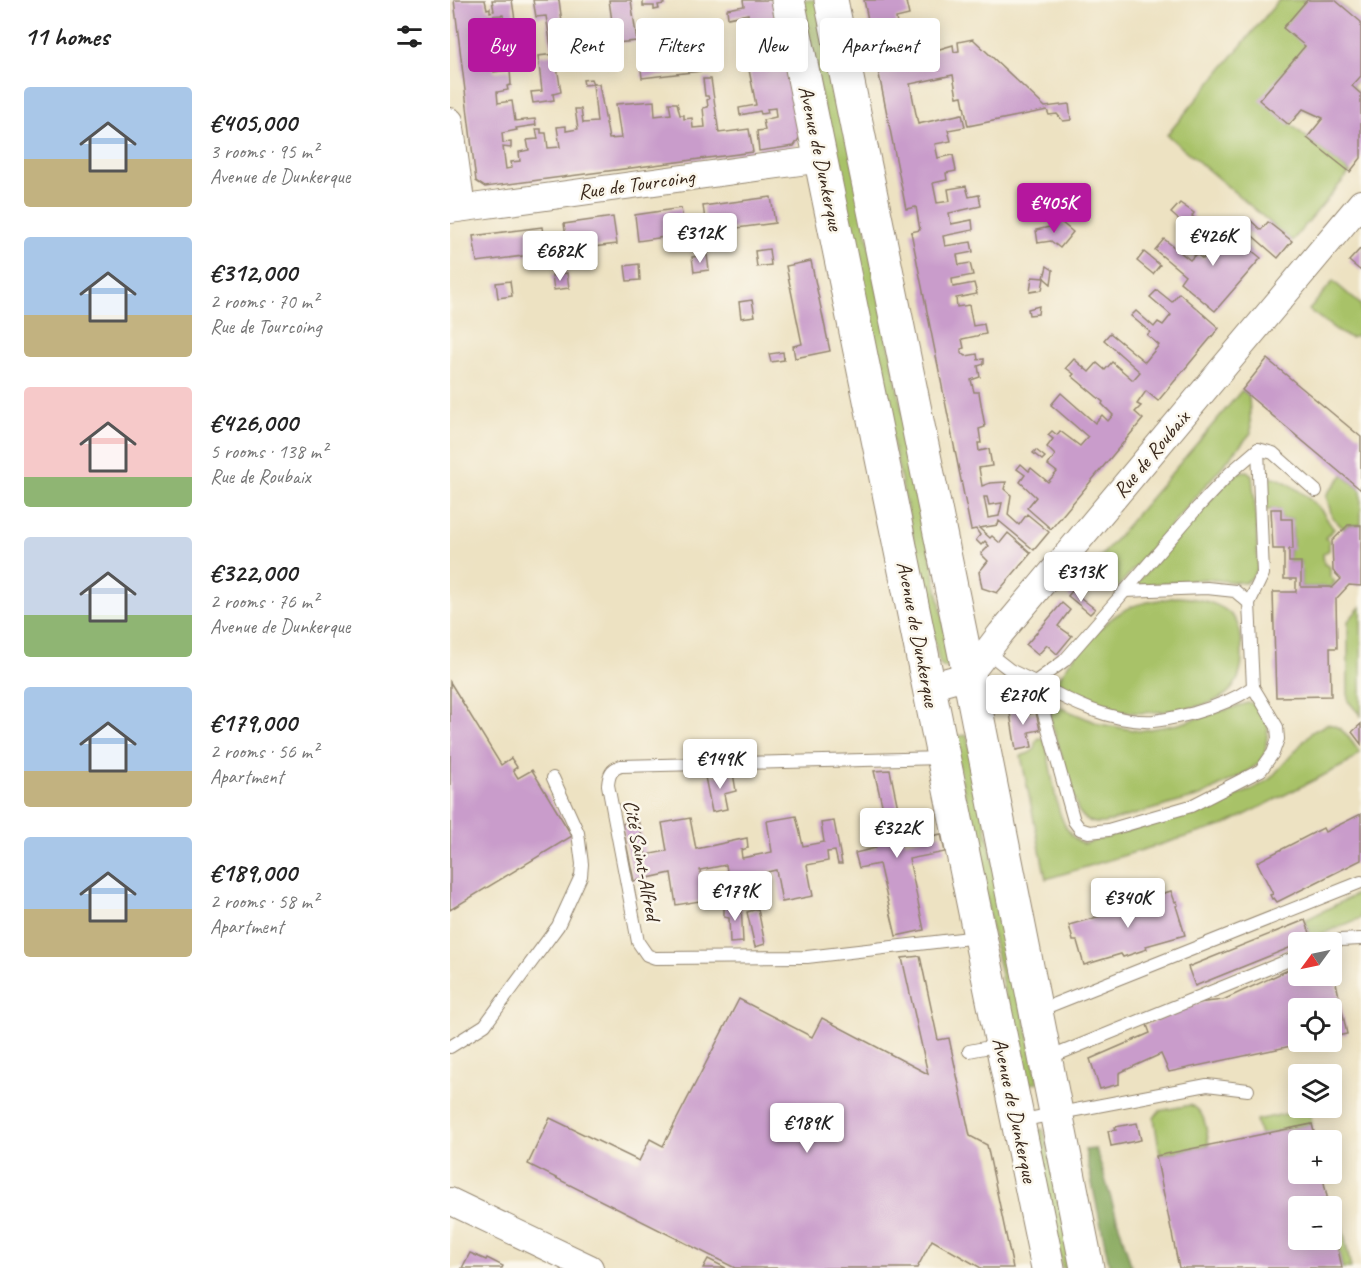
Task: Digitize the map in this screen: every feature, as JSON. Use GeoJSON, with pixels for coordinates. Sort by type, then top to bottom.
{"type":"FeatureCollection","features":[{"type":"Feature","properties":{"kind":"main road","name":"Avenue de Dunkerque"},"geometry":{"type":"LineString","coordinates":[[788,0],[1048,1268]]}},
{"type":"Feature","properties":{"kind":"main road","name":"Avenue de Dunkerque"},"geometry":{"type":"LineString","coordinates":[[831,0],[978,664],[1036,1011],[1087,1268]]}},
{"type":"Feature","properties":{"kind":"street"},"geometry":{"type":"LineString","coordinates":[[450,120],[456,209]]}},
{"type":"Feature","properties":{"kind":"street","name":"Rue de Tourcoing"},"geometry":{"type":"LineString","coordinates":[[456,209],[822,159]]}},
{"type":"Feature","properties":{"kind":"street","name":"Rue de Roubaix"},"geometry":{"type":"LineString","coordinates":[[978,664],[1361,203]]}},
{"type":"Feature","properties":{"kind":"street"},"geometry":{"type":"LineString","coordinates":[[930,686],[978,664]]}},
{"type":"Feature","properties":{"kind":"street"},"geometry":{"type":"LineString","coordinates":[[450,1201],[590,1268]]}},
{"type":"Feature","properties":{"kind":"lane"},"geometry":{"type":"LineString","coordinates":[[1035,682],[1064,661],[1206,498],[1230,472],[1258,449]]}},
{"type":"Feature","properties":{"kind":"lane"},"geometry":{"type":"LineString","coordinates":[[1035,682],[1074,821],[1080,829],[1089,832],[1108,830],[1191,806],[1261,770],[1273,753],[1278,739],[1277,728],[1253,687],[1249,603],[1263,574],[1258,449]]}},
{"type":"Feature","properties":{"kind":"lane"},"geometry":{"type":"LineString","coordinates":[[1258,449],[1273,453],[1316,491]]}},
{"type":"Feature","properties":{"kind":"lane"},"geometry":{"type":"LineString","coordinates":[[1124,591],[1207,588],[1235,591],[1249,603]]}},
{"type":"Feature","properties":{"kind":"lane"},"geometry":{"type":"LineString","coordinates":[[978,664],[1010,670],[1066,700],[1124,719],[1153,721],[1185,715],[1223,705],[1253,687]]}},
{"type":"Feature","properties":{"kind":"lane","name":"Cité Saint-Alfred"},"geometry":{"type":"LineString","coordinates":[[944,758],[621,765],[613,768],[608,785],[638,942],[647,955],[655,958],[807,957],[979,937]]}},
{"type":"Feature","properties":{"kind":"lane"},"geometry":{"type":"LineString","coordinates":[[450,1047],[485,1025],[558,926],[581,876],[579,832],[553,778]]}},
{"type":"Feature","properties":{"kind":"lane"},"geometry":{"type":"LineString","coordinates":[[1036,1011],[1361,882]]}},
{"type":"Feature","properties":{"kind":"lane"},"geometry":{"type":"LineString","coordinates":[[1342,940],[1361,939]]}},
{"type":"Feature","properties":{"kind":"lane"},"geometry":{"type":"LineString","coordinates":[[1045,1059],[1288,960]]}},
{"type":"Feature","properties":{"kind":"lane"},"geometry":{"type":"LineString","coordinates":[[969,1051],[1001,1045]]}},
{"type":"Feature","properties":{"kind":"lane"},"geometry":{"type":"LineString","coordinates":[[1017,1121],[1207,1085],[1248,1090]]}},
{"type":"Feature","properties":{"kind":"green space"},"geometry":{"type":"Polygon","coordinates":[[[801,0],[821,0],[825,18],[820,18],[820,72],[835,72],[951,659],[950,666],[943,667],[939,662],[808,34],[808,18],[805,18],[801,0]]]}},
{"type":"Feature","properties":{"kind":"green space"},"geometry":{"type":"Polygon","coordinates":[[[1279,0],[1335,0],[1361,22],[1361,76],[1352,86],[1361,94],[1323,118],[1303,109],[1290,124],[1350,172],[1292,241],[1167,135],[1279,0]]]}},
{"type":"Feature","properties":{"kind":"green space"},"geometry":{"type":"Polygon","coordinates":[[[1333,281],[1361,305],[1361,335],[1351,338],[1342,334],[1309,310],[1333,281]]]}},
{"type":"Feature","properties":{"kind":"green space"},"geometry":{"type":"Polygon","coordinates":[[[1242,390],[1249,396],[1251,433],[1117,588],[1092,567],[1242,390]]]}},
{"type":"Feature","properties":{"kind":"green space"},"geometry":{"type":"Polygon","coordinates":[[[1247,471],[1252,475],[1258,569],[1251,578],[1245,583],[1205,579],[1134,586],[1225,484],[1239,472],[1247,471]]]}},
{"type":"Feature","properties":{"kind":"green space"},"geometry":{"type":"Polygon","coordinates":[[[1343,475],[1361,490],[1361,525],[1348,525],[1344,529],[1332,517],[1326,495],[1343,475]]]}},
{"type":"Feature","properties":{"kind":"green space"},"geometry":{"type":"Polygon","coordinates":[[[1272,477],[1290,485],[1311,500],[1334,529],[1325,538],[1329,541],[1329,550],[1323,554],[1324,564],[1330,567],[1330,576],[1335,582],[1331,587],[1301,587],[1301,562],[1289,562],[1289,549],[1293,548],[1292,519],[1281,519],[1280,509],[1266,510],[1266,480],[1272,477]]]}},
{"type":"Feature","properties":{"kind":"green space"},"geometry":{"type":"Polygon","coordinates":[[[1177,597],[1204,601],[1222,608],[1235,620],[1239,628],[1242,664],[1236,683],[1225,695],[1189,708],[1136,713],[1105,708],[1057,687],[1056,684],[1062,674],[1078,652],[1110,620],[1136,605],[1177,597]]]}},
{"type":"Feature","properties":{"kind":"green space"},"geometry":{"type":"Polygon","coordinates":[[[1361,606],[1361,716],[1348,701],[1348,621],[1361,606]]]}},
{"type":"Feature","properties":{"kind":"green space"},"geometry":{"type":"Polygon","coordinates":[[[1049,703],[1100,724],[1139,731],[1179,724],[1248,703],[1256,704],[1265,714],[1268,728],[1265,753],[1259,763],[1245,773],[1200,796],[1104,823],[1095,823],[1083,817],[1078,810],[1051,721],[1049,703]]]}},
{"type":"Feature","properties":{"kind":"green space"},"geometry":{"type":"Polygon","coordinates":[[[1327,724],[1342,730],[1360,753],[1348,763],[1225,825],[1046,879],[1021,756],[1035,749],[1035,742],[1039,738],[1044,739],[1060,813],[1066,827],[1084,844],[1191,812],[1252,790],[1270,779],[1312,732],[1327,724]]]}},
{"type":"Feature","properties":{"kind":"green space"},"geometry":{"type":"Polygon","coordinates":[[[967,735],[1038,1082],[1023,1085],[953,737],[967,735]]]}},
{"type":"Feature","properties":{"kind":"green space"},"geometry":{"type":"Polygon","coordinates":[[[1361,892],[1361,918],[1327,932],[1310,932],[1305,920],[1361,892]]]}},
{"type":"Feature","properties":{"kind":"green space"},"geometry":{"type":"Polygon","coordinates":[[[1190,1105],[1202,1116],[1209,1145],[1160,1155],[1154,1118],[1159,1111],[1190,1105]]]}},
{"type":"Feature","properties":{"kind":"green space"},"geometry":{"type":"Polygon","coordinates":[[[1288,1113],[1288,1118],[1311,1118],[1312,1124],[1260,1135],[1256,1120],[1288,1113]]]}},
{"type":"Feature","properties":{"kind":"green space"},"geometry":{"type":"Polygon","coordinates":[[[1043,1129],[1076,1268],[1062,1268],[1035,1137],[1038,1131],[1043,1129]]]}},
{"type":"Feature","properties":{"kind":"green space"},"geometry":{"type":"Polygon","coordinates":[[[1096,1149],[1132,1268],[1110,1268],[1085,1150],[1096,1149]]]}},
{"type":"Feature","properties":{"kind":"green space"},"geometry":{"type":"Polygon","coordinates":[[[1342,1224],[1351,1268],[1342,1268],[1338,1250],[1342,1250],[1342,1224]]]}},
{"type":"Feature","properties":{"kind":"building"},"geometry":{"type":"Polygon","coordinates":[[[454,0],[485,0],[490,12],[494,11],[492,0],[512,0],[515,18],[504,18],[503,15],[468,18],[468,72],[510,72],[511,85],[507,86],[508,90],[497,92],[498,103],[512,101],[515,121],[535,119],[536,125],[502,133],[503,143],[511,142],[511,148],[503,147],[506,169],[512,168],[511,162],[520,161],[519,152],[529,150],[527,140],[538,139],[536,129],[541,129],[541,133],[546,133],[548,148],[560,147],[557,127],[566,126],[566,131],[578,129],[575,109],[581,109],[583,123],[597,122],[593,84],[599,84],[609,139],[621,138],[616,104],[654,101],[655,116],[671,114],[669,103],[677,103],[680,115],[684,115],[684,119],[692,118],[693,128],[705,127],[703,108],[708,107],[707,100],[709,99],[705,96],[703,79],[711,79],[719,133],[749,129],[753,152],[485,187],[476,181],[454,0]]]}},
{"type":"Feature","properties":{"kind":"building"},"geometry":{"type":"Polygon","coordinates":[[[533,0],[559,0],[561,18],[548,18],[548,28],[546,16],[536,17],[533,0]]]}},
{"type":"Feature","properties":{"kind":"building"},"geometry":{"type":"Polygon","coordinates":[[[609,0],[631,0],[636,41],[624,42],[624,18],[612,18],[609,0]]]}},
{"type":"Feature","properties":{"kind":"building"},"geometry":{"type":"Polygon","coordinates":[[[643,0],[663,0],[664,4],[658,5],[659,9],[654,10],[654,6],[643,6],[643,0]]]}},
{"type":"Feature","properties":{"kind":"building"},"geometry":{"type":"Polygon","coordinates":[[[743,0],[772,0],[776,18],[749,18],[748,14],[728,18],[727,9],[744,6],[743,0]]]}},
{"type":"Feature","properties":{"kind":"building"},"geometry":{"type":"Polygon","coordinates":[[[864,0],[913,0],[906,2],[909,15],[896,18],[868,18],[864,0]]]}},
{"type":"Feature","properties":{"kind":"building"},"geometry":{"type":"Polygon","coordinates":[[[1307,0],[1335,0],[1361,22],[1361,76],[1352,86],[1361,94],[1361,158],[1350,172],[1307,138],[1323,118],[1303,109],[1289,125],[1259,100],[1305,46],[1283,28],[1307,0]]]}},
{"type":"Feature","properties":{"kind":"building"},"geometry":{"type":"Polygon","coordinates":[[[973,39],[1045,107],[1069,104],[1071,120],[1063,121],[1057,114],[1049,115],[1047,110],[968,126],[962,96],[957,97],[953,75],[910,84],[918,124],[962,114],[965,127],[948,130],[951,141],[935,144],[938,158],[953,155],[956,171],[946,173],[947,180],[933,183],[937,203],[950,201],[948,189],[966,186],[969,197],[979,195],[981,206],[949,213],[951,224],[972,220],[973,230],[943,236],[945,246],[971,242],[973,252],[957,255],[959,265],[970,263],[973,275],[952,279],[953,287],[974,283],[977,294],[956,298],[957,307],[969,305],[973,326],[984,324],[986,334],[962,339],[964,348],[961,349],[961,353],[966,356],[977,354],[978,360],[984,359],[984,364],[978,366],[980,377],[971,380],[974,392],[979,392],[985,427],[979,429],[981,443],[978,443],[979,451],[989,449],[992,466],[979,468],[982,486],[1006,482],[1004,489],[1011,495],[1008,515],[1019,525],[1027,514],[1049,532],[1034,550],[999,521],[998,525],[979,528],[1000,543],[1008,533],[1031,553],[997,593],[982,588],[979,572],[988,561],[981,554],[989,546],[985,541],[981,545],[976,540],[980,535],[976,529],[971,530],[911,232],[920,230],[916,207],[906,209],[878,72],[940,72],[940,49],[953,45],[954,52],[959,51],[958,42],[973,39]],[[984,497],[988,518],[999,516],[1002,503],[989,505],[987,497],[984,497]]]}},
{"type":"Feature","properties":{"kind":"building"},"geometry":{"type":"Polygon","coordinates":[[[548,55],[548,72],[558,72],[561,92],[553,94],[554,100],[533,103],[531,92],[542,91],[538,56],[548,55]]]}},
{"type":"Feature","properties":{"kind":"building"},"geometry":{"type":"Polygon","coordinates":[[[641,72],[692,72],[642,78],[641,72]]]}},
{"type":"Feature","properties":{"kind":"building"},"geometry":{"type":"Polygon","coordinates":[[[749,72],[787,72],[800,137],[794,146],[759,151],[757,131],[765,130],[763,120],[776,117],[775,108],[767,109],[768,113],[761,114],[760,111],[740,115],[739,108],[756,105],[749,72]]]}},
{"type":"Feature","properties":{"kind":"building"},"geometry":{"type":"Polygon","coordinates":[[[591,79],[593,84],[584,85],[583,80],[591,79]]]}},
{"type":"Feature","properties":{"kind":"building"},"geometry":{"type":"Polygon","coordinates":[[[771,197],[775,223],[707,232],[703,206],[771,197]]]}},
{"type":"Feature","properties":{"kind":"building"},"geometry":{"type":"Polygon","coordinates":[[[1180,203],[1194,213],[1192,216],[1199,222],[1192,231],[1171,213],[1180,203]]]}},
{"type":"Feature","properties":{"kind":"building"},"geometry":{"type":"Polygon","coordinates":[[[681,208],[685,234],[638,241],[635,215],[681,208]]]}},
{"type":"Feature","properties":{"kind":"building"},"geometry":{"type":"Polygon","coordinates":[[[613,217],[617,244],[568,250],[564,224],[613,217]]]}},
{"type":"Feature","properties":{"kind":"building"},"geometry":{"type":"Polygon","coordinates":[[[1056,218],[1073,232],[1060,248],[1051,241],[1038,243],[1036,230],[1054,226],[1056,218]]]}},
{"type":"Feature","properties":{"kind":"building"},"geometry":{"type":"Polygon","coordinates":[[[1243,219],[1247,222],[1249,219],[1261,230],[1268,222],[1292,241],[1278,258],[1239,224],[1243,219]]]}},
{"type":"Feature","properties":{"kind":"building"},"geometry":{"type":"Polygon","coordinates":[[[542,227],[546,253],[477,262],[473,236],[542,227]]]}},
{"type":"Feature","properties":{"kind":"building"},"geometry":{"type":"Polygon","coordinates":[[[1223,227],[1261,258],[1215,311],[1180,282],[1185,275],[1155,250],[1164,239],[1190,260],[1196,254],[1203,259],[1212,248],[1207,244],[1223,227]]]}},
{"type":"Feature","properties":{"kind":"building"},"geometry":{"type":"Polygon","coordinates":[[[1361,248],[1361,271],[1349,261],[1361,248]]]}},
{"type":"Feature","properties":{"kind":"building"},"geometry":{"type":"Polygon","coordinates":[[[769,249],[771,265],[757,267],[755,251],[769,249]]]}},
{"type":"Feature","properties":{"kind":"building"},"geometry":{"type":"Polygon","coordinates":[[[1144,252],[1160,265],[1153,274],[1137,261],[1144,252]]]}},
{"type":"Feature","properties":{"kind":"building"},"geometry":{"type":"Polygon","coordinates":[[[707,255],[709,270],[694,272],[692,257],[707,255]]]}},
{"type":"Feature","properties":{"kind":"building"},"geometry":{"type":"Polygon","coordinates":[[[811,261],[830,351],[795,358],[793,346],[802,344],[786,266],[811,261]]]}},
{"type":"Feature","properties":{"kind":"building"},"geometry":{"type":"Polygon","coordinates":[[[639,264],[640,280],[627,281],[625,266],[639,264]]]}},
{"type":"Feature","properties":{"kind":"building"},"geometry":{"type":"Polygon","coordinates":[[[1047,266],[1053,270],[1051,284],[1044,278],[1047,266]]]}},
{"type":"Feature","properties":{"kind":"building"},"geometry":{"type":"Polygon","coordinates":[[[567,273],[569,288],[554,290],[552,275],[567,273]]]}},
{"type":"Feature","properties":{"kind":"building"},"geometry":{"type":"Polygon","coordinates":[[[1032,277],[1044,278],[1042,290],[1030,292],[1032,277]]]}},
{"type":"Feature","properties":{"kind":"building"},"geometry":{"type":"Polygon","coordinates":[[[510,281],[512,296],[498,298],[496,283],[510,281]]]}},
{"type":"Feature","properties":{"kind":"building"},"geometry":{"type":"Polygon","coordinates":[[[1157,290],[1172,302],[1179,293],[1219,328],[1158,401],[1146,391],[1137,404],[1141,406],[1135,412],[1143,419],[1051,529],[1027,508],[1036,497],[1020,482],[1025,475],[1017,469],[1021,464],[1029,471],[1031,468],[1048,482],[1057,472],[1048,465],[1055,455],[1047,447],[1053,439],[1048,435],[1052,431],[1057,435],[1060,431],[1080,446],[1088,437],[1051,405],[1061,393],[1095,423],[1102,415],[1108,421],[1113,415],[1102,404],[1103,402],[1072,376],[1074,374],[1066,368],[1074,359],[1089,372],[1097,363],[1105,370],[1112,362],[1133,380],[1140,372],[1104,340],[1110,333],[1145,362],[1159,345],[1147,335],[1150,332],[1131,316],[1136,311],[1154,327],[1158,322],[1163,325],[1171,315],[1150,297],[1157,290]]]}},
{"type":"Feature","properties":{"kind":"building"},"geometry":{"type":"Polygon","coordinates":[[[752,300],[755,316],[741,318],[739,302],[752,300]]]}},
{"type":"Feature","properties":{"kind":"building"},"geometry":{"type":"Polygon","coordinates":[[[1039,306],[1038,314],[1029,315],[1028,309],[1039,306]]]}},
{"type":"Feature","properties":{"kind":"building"},"geometry":{"type":"Polygon","coordinates":[[[783,352],[784,360],[771,362],[769,354],[783,352]]]}},
{"type":"Feature","properties":{"kind":"building"},"geometry":{"type":"Polygon","coordinates":[[[1267,359],[1361,437],[1361,490],[1242,390],[1267,359]]]}},
{"type":"Feature","properties":{"kind":"building"},"geometry":{"type":"Polygon","coordinates":[[[1036,450],[1045,457],[1042,460],[1033,453],[1036,450]]]}},
{"type":"Feature","properties":{"kind":"building"},"geometry":{"type":"Polygon","coordinates":[[[1271,509],[1281,509],[1281,519],[1292,519],[1293,549],[1289,549],[1289,562],[1301,562],[1301,587],[1332,588],[1341,579],[1333,571],[1332,541],[1348,525],[1361,525],[1361,586],[1349,585],[1336,599],[1337,648],[1330,648],[1331,696],[1276,697],[1273,592],[1296,592],[1296,579],[1284,579],[1284,549],[1273,549],[1271,509]]]}},
{"type":"Feature","properties":{"kind":"building"},"geometry":{"type":"Polygon","coordinates":[[[1072,591],[1095,609],[1090,614],[1068,596],[1072,591]]]}},
{"type":"Feature","properties":{"kind":"building"},"geometry":{"type":"Polygon","coordinates":[[[1062,603],[1070,610],[1058,626],[1072,636],[1057,654],[1047,645],[1038,655],[1026,645],[1062,603]]]}},
{"type":"Feature","properties":{"kind":"building"},"geometry":{"type":"Polygon","coordinates":[[[450,682],[501,765],[511,758],[517,767],[513,770],[518,778],[532,770],[572,836],[450,910],[450,682]]]}},
{"type":"Feature","properties":{"kind":"building"},"geometry":{"type":"Polygon","coordinates":[[[1026,704],[1028,714],[1036,712],[1040,730],[1029,732],[1032,747],[1016,750],[1009,707],[1026,704]]]}},
{"type":"Feature","properties":{"kind":"building"},"geometry":{"type":"Polygon","coordinates":[[[1361,724],[1361,744],[1352,732],[1361,724]]]}},
{"type":"Feature","properties":{"kind":"building"},"geometry":{"type":"Polygon","coordinates":[[[890,770],[905,842],[941,834],[945,852],[909,859],[924,930],[896,936],[879,864],[859,868],[855,853],[876,848],[868,817],[884,813],[874,771],[890,770]]]}},
{"type":"Feature","properties":{"kind":"building"},"geometry":{"type":"Polygon","coordinates":[[[733,773],[736,791],[724,794],[727,809],[712,812],[705,777],[733,773]]]}},
{"type":"Feature","properties":{"kind":"building"},"geometry":{"type":"Polygon","coordinates":[[[1361,814],[1361,860],[1277,902],[1274,898],[1272,899],[1270,895],[1273,894],[1257,862],[1323,828],[1325,832],[1361,814]]]}},
{"type":"Feature","properties":{"kind":"building"},"geometry":{"type":"Polygon","coordinates":[[[796,816],[803,846],[824,842],[821,823],[834,821],[842,864],[838,864],[835,851],[827,852],[828,861],[807,865],[813,896],[782,902],[776,870],[750,876],[754,892],[744,893],[742,883],[726,886],[724,877],[728,877],[726,865],[700,870],[706,900],[676,905],[671,873],[634,881],[622,824],[638,820],[646,855],[667,851],[662,823],[690,818],[696,849],[747,838],[748,848],[741,850],[742,858],[772,852],[767,821],[796,816]]]}},
{"type":"Feature","properties":{"kind":"building"},"geometry":{"type":"Polygon","coordinates":[[[1171,891],[1175,902],[1177,901],[1176,906],[1185,935],[1146,946],[1147,949],[1123,957],[1121,954],[1084,965],[1077,941],[1073,941],[1069,925],[1111,913],[1110,909],[1137,901],[1139,905],[1149,902],[1148,898],[1171,891]]]}},
{"type":"Feature","properties":{"kind":"building"},"geometry":{"type":"Polygon","coordinates":[[[724,904],[741,904],[743,942],[730,943],[729,918],[724,917],[724,904]]]}},
{"type":"Feature","properties":{"kind":"building"},"geometry":{"type":"Polygon","coordinates":[[[758,909],[765,944],[755,947],[747,912],[758,909]]]}},
{"type":"Feature","properties":{"kind":"building"},"geometry":{"type":"Polygon","coordinates":[[[1305,920],[1310,932],[1288,932],[1288,948],[1195,986],[1188,967],[1305,920]]]}},
{"type":"Feature","properties":{"kind":"building"},"geometry":{"type":"Polygon","coordinates":[[[920,956],[938,1040],[949,1038],[970,1136],[987,1145],[1013,1268],[981,1268],[932,1240],[917,1268],[735,1268],[528,1164],[550,1118],[639,1161],[650,1139],[663,1146],[739,999],[812,1037],[822,1018],[928,1074],[902,958],[920,956]]]}},
{"type":"Feature","properties":{"kind":"building"},"geometry":{"type":"Polygon","coordinates":[[[1288,970],[1288,986],[1337,986],[1339,998],[1288,998],[1288,1047],[1169,1072],[1161,1054],[1119,1073],[1119,1084],[1100,1089],[1090,1059],[1150,1033],[1147,1025],[1197,1003],[1223,1000],[1288,970]]]}},
{"type":"Feature","properties":{"kind":"building"},"geometry":{"type":"Polygon","coordinates":[[[1342,1011],[1347,1034],[1342,1035],[1342,1011]]]}},
{"type":"Feature","properties":{"kind":"building"},"geometry":{"type":"Polygon","coordinates":[[[1137,1123],[1141,1140],[1111,1146],[1108,1131],[1116,1130],[1115,1127],[1137,1123]]]}},
{"type":"Feature","properties":{"kind":"building"},"geometry":{"type":"Polygon","coordinates":[[[1312,1124],[1314,1130],[1288,1130],[1288,1184],[1324,1184],[1327,1196],[1288,1196],[1288,1250],[1338,1250],[1342,1268],[1179,1268],[1156,1156],[1312,1124]]]}},
{"type":"Feature","properties":{"kind":"building"},"geometry":{"type":"Polygon","coordinates":[[[470,1253],[503,1266],[502,1268],[462,1268],[470,1253]]]}},
{"type":"Feature","properties":{"kind":"building"},"geometry":{"type":"Polygon","coordinates":[[[708,1259],[726,1268],[703,1268],[708,1259]]]}}]}
